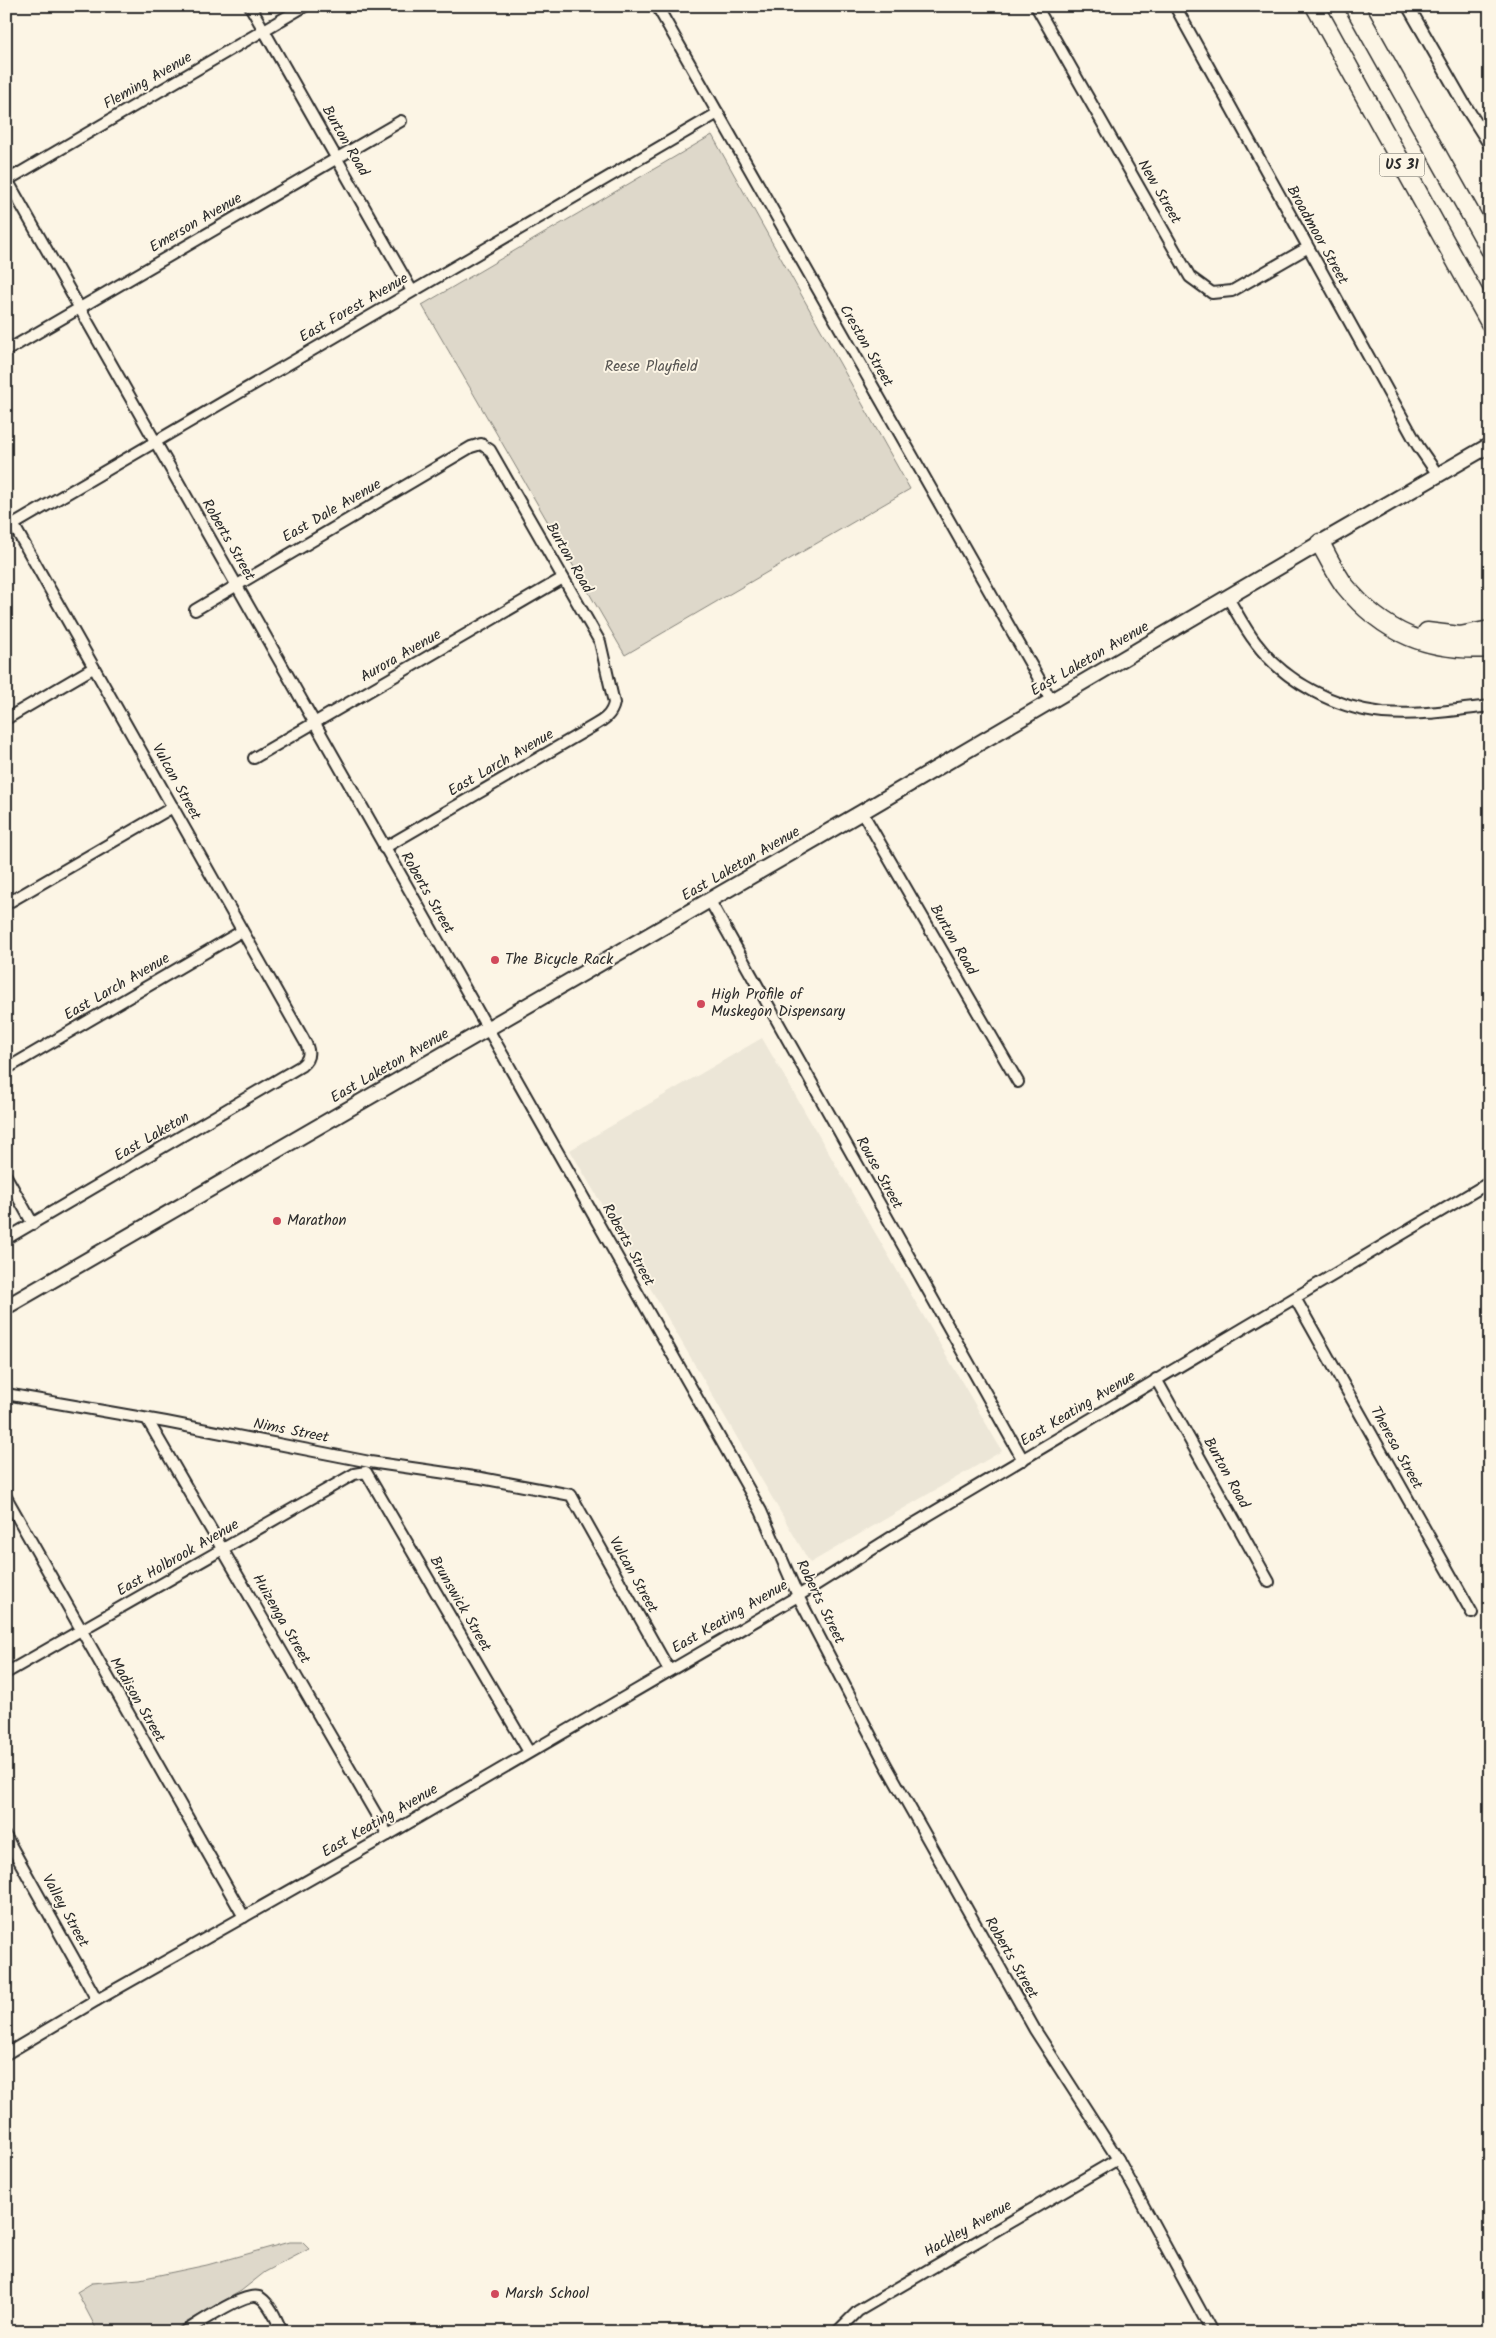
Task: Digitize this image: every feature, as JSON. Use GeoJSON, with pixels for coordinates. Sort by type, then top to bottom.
{"type":"FeatureCollection","features":[{"type":"Feature","properties":{"kind":"highway","name":"US 31"},"geometry":{"type":"LineString","coordinates":[[1314,6],[1490,323]]}},
{"type":"Feature","properties":{"kind":"highway","name":"US 31"},"geometry":{"type":"LineString","coordinates":[[1354,6],[1490,249]]}},
{"type":"Feature","properties":{"kind":"highway"},"geometry":{"type":"LineString","coordinates":[[1320,542],[1363,595],[1382,612],[1402,624],[1439,635],[1460,636],[1490,630]]}},
{"type":"Feature","properties":{"kind":"highway"},"geometry":{"type":"LineString","coordinates":[[1320,542],[1344,584],[1374,615],[1396,630],[1421,642],[1451,648],[1490,648]]}},
{"type":"Feature","properties":{"kind":"main road","name":"East Laketon Avenue"},"geometry":{"type":"LineString","coordinates":[[6,1307],[710,901],[1228,598],[1320,542],[1490,445]]}},
{"type":"Feature","properties":{"kind":"street","name":"Burton Road"},"geometry":{"type":"LineString","coordinates":[[250,6],[412,291]]}},
{"type":"Feature","properties":{"kind":"street","name":"Fleming Avenue"},"geometry":{"type":"LineString","coordinates":[[7,180],[305,6]]}},
{"type":"Feature","properties":{"kind":"street","name":"Creston Street"},"geometry":{"type":"LineString","coordinates":[[657,6],[1051,700]]}},
{"type":"Feature","properties":{"kind":"street","name":"New Street"},"geometry":{"type":"LineString","coordinates":[[1036,6],[1190,277],[1212,293],[1232,291],[1307,248]]}},
{"type":"Feature","properties":{"kind":"street","name":"Broadmoor Street"},"geometry":{"type":"LineString","coordinates":[[1175,6],[1418,446],[1438,474]]}},
{"type":"Feature","properties":{"kind":"street"},"geometry":{"type":"LineString","coordinates":[[1408,6],[1490,145]]}},
{"type":"Feature","properties":{"kind":"street","name":"East Forest Avenue"},"geometry":{"type":"LineString","coordinates":[[10,527],[718,113]]}},
{"type":"Feature","properties":{"kind":"street","name":"Emerson Avenue"},"geometry":{"type":"LineString","coordinates":[[6,351],[401,121]]}},
{"type":"Feature","properties":{"kind":"street","name":"Roberts Street"},"geometry":{"type":"LineString","coordinates":[[7,180],[761,1510],[798,1596],[947,1877],[1035,2030],[1118,2159],[1212,2332]]}},
{"type":"Feature","properties":{"kind":"street","name":"East Dale Avenue"},"geometry":{"type":"LineString","coordinates":[[195,610],[471,447],[481,444],[485,446]]}},
{"type":"Feature","properties":{"kind":"street","name":"Burton Road"},"geometry":{"type":"LineString","coordinates":[[485,446],[493,454],[600,642],[612,692]]}},
{"type":"Feature","properties":{"kind":"street","name":"Vulcan Street"},"geometry":{"type":"LineString","coordinates":[[10,527],[173,807],[307,1046],[309,1056]]}},
{"type":"Feature","properties":{"kind":"street","name":"Aurora Avenue"},"geometry":{"type":"LineString","coordinates":[[254,758],[563,578]]}},
{"type":"Feature","properties":{"kind":"street"},"geometry":{"type":"LineString","coordinates":[[1228,598],[1255,643],[1269,659],[1312,690],[1332,700],[1382,713],[1412,714],[1490,706]]}},
{"type":"Feature","properties":{"kind":"street"},"geometry":{"type":"LineString","coordinates":[[6,719],[93,668]]}},
{"type":"Feature","properties":{"kind":"street","name":"East Larch Avenue"},"geometry":{"type":"LineString","coordinates":[[384,848],[607,718],[614,703],[612,692]]}},
{"type":"Feature","properties":{"kind":"street"},"geometry":{"type":"LineString","coordinates":[[6,904],[173,807]]}},
{"type":"Feature","properties":{"kind":"street","name":"Burton Road"},"geometry":{"type":"LineString","coordinates":[[862,812],[1018,1082]]}},
{"type":"Feature","properties":{"kind":"street","name":"Rouse Street"},"geometry":{"type":"LineString","coordinates":[[710,901],[1023,1460]]}},
{"type":"Feature","properties":{"kind":"street","name":"East Larch Avenue"},"geometry":{"type":"LineString","coordinates":[[6,1069],[242,932]]}},
{"type":"Feature","properties":{"kind":"street","name":"East Laketon"},"geometry":{"type":"LineString","coordinates":[[6,1240],[301,1066],[309,1056]]}},
{"type":"Feature","properties":{"kind":"street"},"geometry":{"type":"LineString","coordinates":[[6,1176],[33,1224]]}},
{"type":"Feature","properties":{"kind":"street","name":"East Keating Avenue"},"geometry":{"type":"LineString","coordinates":[[6,2054],[97,2000],[388,1835],[798,1596],[895,1535],[1490,1182]]}},
{"type":"Feature","properties":{"kind":"street","name":"Theresa Street"},"geometry":{"type":"LineString","coordinates":[[1295,1298],[1472,1613]]}},
{"type":"Feature","properties":{"kind":"street","name":"Burton Road"},"geometry":{"type":"LineString","coordinates":[[1156,1379],[1269,1582]]}},
{"type":"Feature","properties":{"kind":"street","name":"Nims Street"},"geometry":{"type":"LineString","coordinates":[[6,1394],[370,1462],[472,1477],[571,1496]]}},
{"type":"Feature","properties":{"kind":"street","name":"Huizenga Street"},"geometry":{"type":"LineString","coordinates":[[147,1419],[388,1835]]}},
{"type":"Feature","properties":{"kind":"street","name":"East Holbrook Avenue"},"geometry":{"type":"LineString","coordinates":[[6,1673],[354,1474],[366,1472]]}},
{"type":"Feature","properties":{"kind":"street","name":"Brunswick Street"},"geometry":{"type":"LineString","coordinates":[[366,1472],[528,1752]]}},
{"type":"Feature","properties":{"kind":"street","name":"Vulcan Street"},"geometry":{"type":"LineString","coordinates":[[571,1496],[669,1670]]}},
{"type":"Feature","properties":{"kind":"street","name":"Madison Street"},"geometry":{"type":"LineString","coordinates":[[6,1497],[244,1917]]}},
{"type":"Feature","properties":{"kind":"street","name":"Valley Street"},"geometry":{"type":"LineString","coordinates":[[6,1837],[97,2000]]}},
{"type":"Feature","properties":{"kind":"street","name":"Hackley Avenue"},"geometry":{"type":"LineString","coordinates":[[837,2332],[858,2311],[1118,2159]]}},
{"type":"Feature","properties":{"kind":"street"},"geometry":{"type":"LineString","coordinates":[[184,2332],[245,2297],[258,2296],[267,2305],[282,2332]]}},
{"type":"Feature","properties":{"kind":"shaded area"},"geometry":{"type":"Polygon","coordinates":[[[762,1038],[1002,1451],[810,1563],[570,1150],[762,1038]]]}},
{"type":"Feature","properties":{"kind":"green space","name":"Reese Playfield"},"geometry":{"type":"Polygon","coordinates":[[[712,135],[910,489],[625,655],[422,305],[712,135]]]}},
{"type":"Feature","properties":{"kind":"green space"},"geometry":{"type":"Polygon","coordinates":[[[289,2242],[302,2242],[309,2249],[265,2272],[241,2291],[170,2332],[98,2332],[77,2292],[92,2283],[140,2279],[207,2265],[289,2242]]]}},
{"type":"Feature","properties":{"kind":"place","name":"The Bicycle Rack"},"geometry":{"type":"Point","coordinates":[495,960]}},
{"type":"Feature","properties":{"kind":"place","name":"High Profile of Muskegon Dispensary"},"geometry":{"type":"Point","coordinates":[701,1004]}},
{"type":"Feature","properties":{"kind":"place","name":"Marathon"},"geometry":{"type":"Point","coordinates":[277,1221]}},
{"type":"Feature","properties":{"kind":"place","name":"Marsh School"},"geometry":{"type":"Point","coordinates":[495,2294]}}]}
